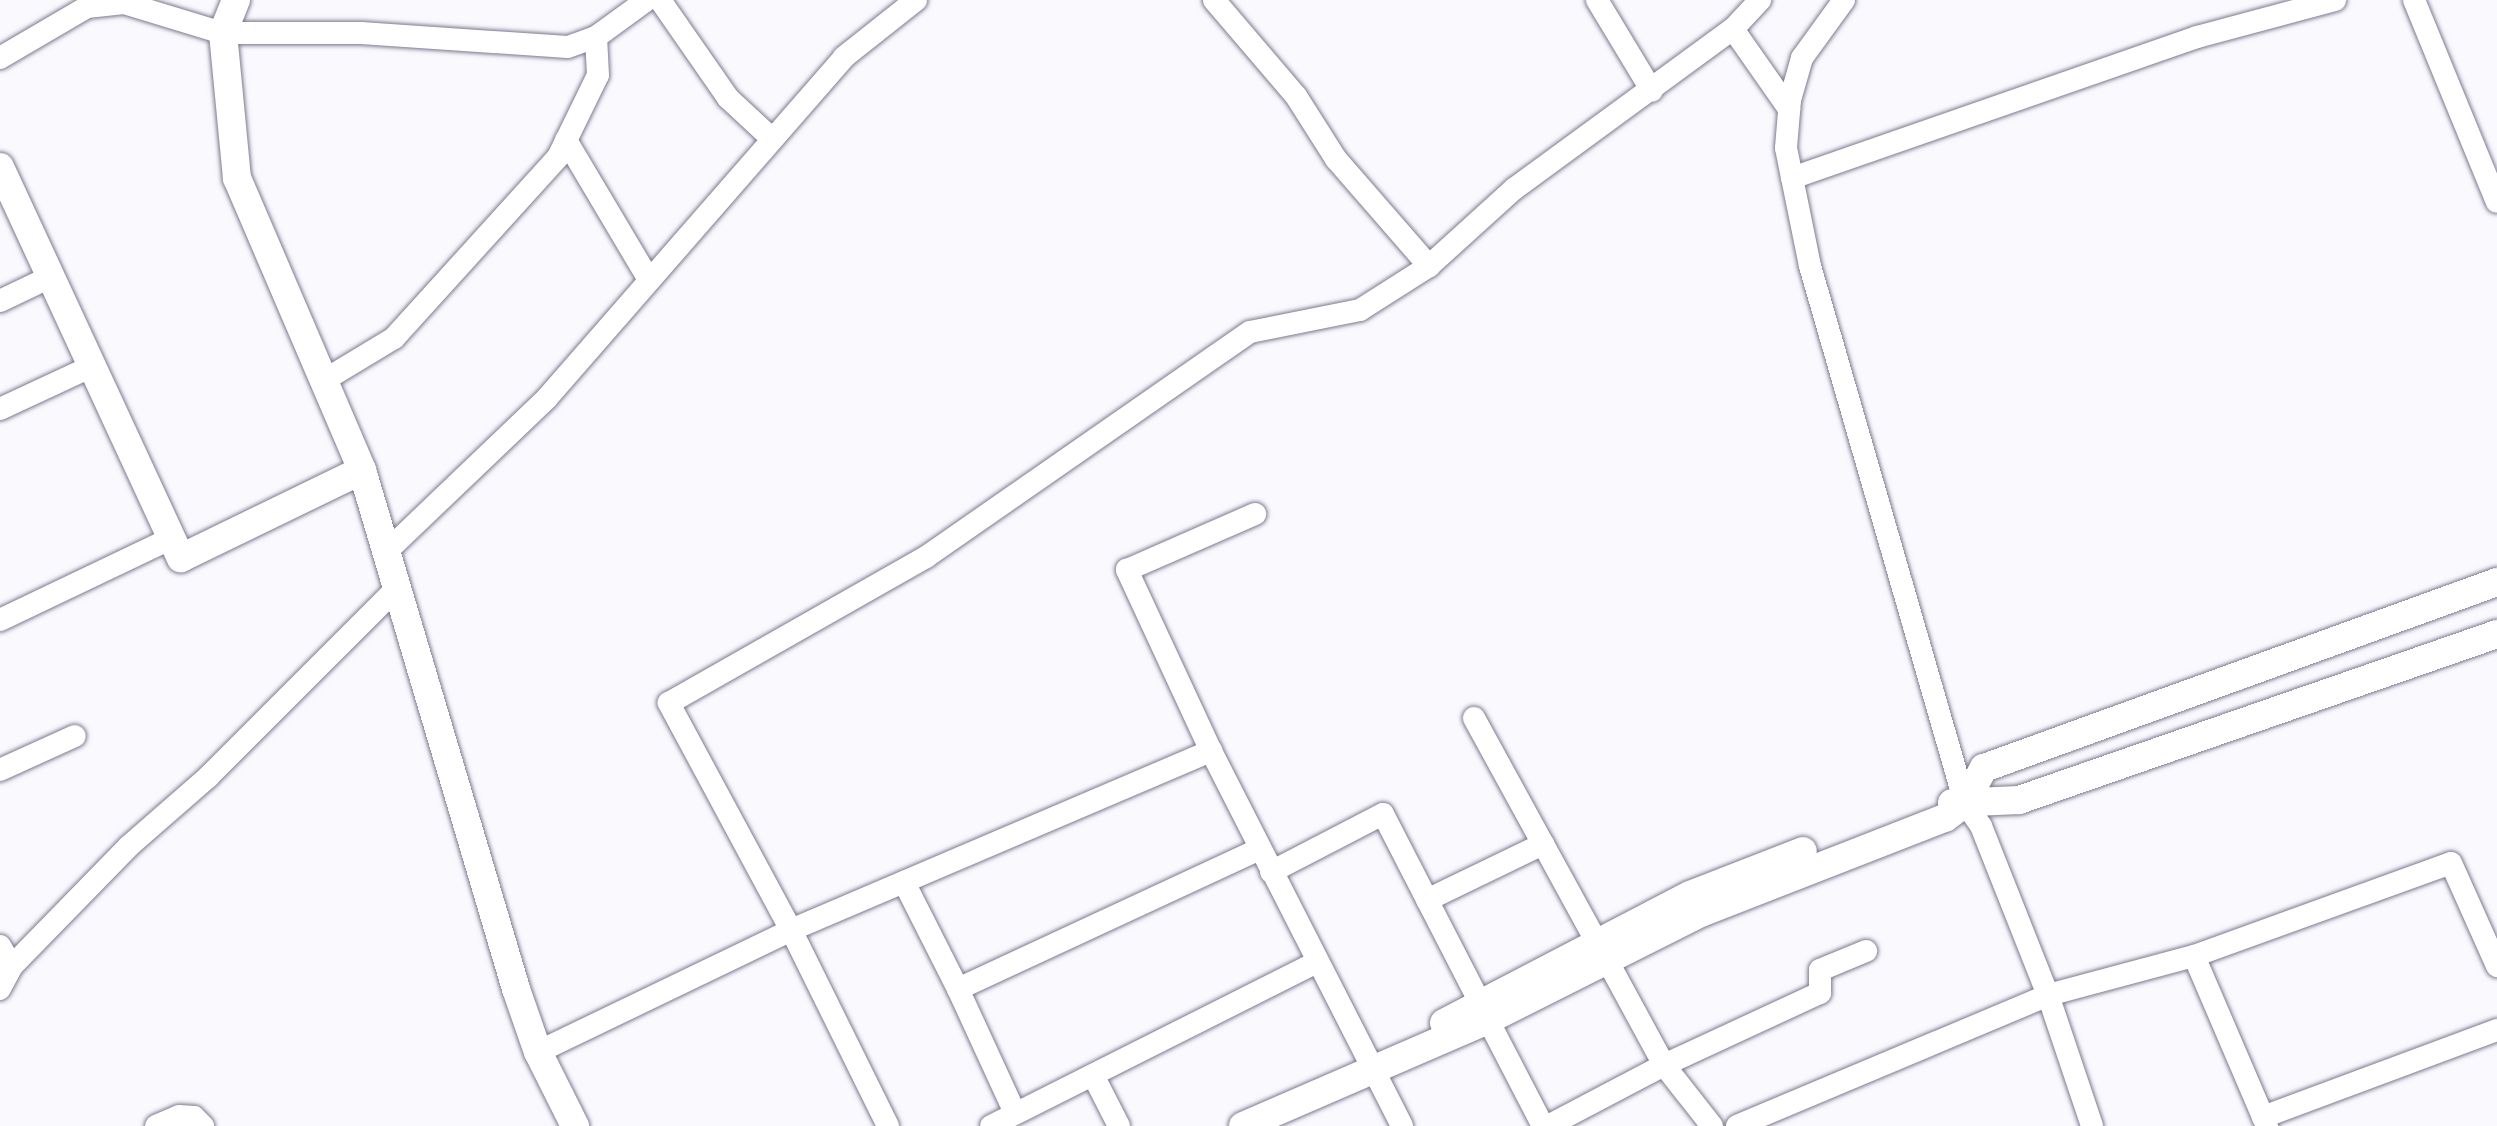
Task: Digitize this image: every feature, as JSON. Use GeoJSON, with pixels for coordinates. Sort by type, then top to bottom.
{"type":"FeatureCollection","features":[{"type":"Feature","properties":{"kind":"street"},"geometry":{"type":"LineString","coordinates":[[236,0],[223,33],[237,178],[362,470],[538,1052],[575,1126]]}},
{"type":"Feature","properties":{"kind":"street"},"geometry":{"type":"LineString","coordinates":[[0,58],[87,7],[124,3],[223,33],[361,33],[568,47],[596,37],[647,0]]}},
{"type":"Feature","properties":{"kind":"street"},"geometry":{"type":"LineString","coordinates":[[660,0],[728,98],[770,137]]}},
{"type":"Feature","properties":{"kind":"street"},"geometry":{"type":"LineString","coordinates":[[386,552],[547,398],[770,137],[844,57],[916,0]]}},
{"type":"Feature","properties":{"kind":"street"},"geometry":{"type":"LineString","coordinates":[[1214,0],[1296,96],[1336,159],[1429,266]]}},
{"type":"Feature","properties":{"kind":"street"},"geometry":{"type":"LineString","coordinates":[[1597,0],[1652,91]]}},
{"type":"Feature","properties":{"kind":"street"},"geometry":{"type":"LineString","coordinates":[[888,1126],[791,930],[669,703],[926,557],[1250,332],[1360,310],[1429,266],[1514,189],[1733,29],[1760,0]]}},
{"type":"Feature","properties":{"kind":"street"},"geometry":{"type":"LineString","coordinates":[[1844,0],[1802,58],[1789,109],[1786,148],[1792,178],[1850,414],[1965,803],[1981,826],[2048,995],[2092,1126]]}},
{"type":"Feature","properties":{"kind":"street"},"geometry":{"type":"LineString","coordinates":[[1792,178],[2197,37],[2335,0]]}},
{"type":"Feature","properties":{"kind":"street"},"geometry":{"type":"LineString","coordinates":[[2414,0],[2497,202]]}},
{"type":"Feature","properties":{"kind":"street"},"geometry":{"type":"LineString","coordinates":[[1733,29],[1789,109]]}},
{"type":"Feature","properties":{"kind":"street"},"geometry":{"type":"LineString","coordinates":[[323,381],[394,338],[558,157],[598,75],[596,37]]}},
{"type":"Feature","properties":{"kind":"street"},"geometry":{"type":"LineString","coordinates":[[566,140],[649,280]]}},
{"type":"Feature","properties":{"kind":"street"},"geometry":{"type":"LineString","coordinates":[[0,167],[181,558],[362,470]]}},
{"type":"Feature","properties":{"kind":"street"},"geometry":{"type":"LineString","coordinates":[[0,301],[50,277]]}},
{"type":"Feature","properties":{"kind":"street"},"geometry":{"type":"LineString","coordinates":[[0,409],[90,367]]}},
{"type":"Feature","properties":{"kind":"street"},"geometry":{"type":"LineString","coordinates":[[1255,514],[1127,570],[1259,849],[1402,1126]]}},
{"type":"Feature","properties":{"kind":"street"},"geometry":{"type":"LineString","coordinates":[[0,620],[172,538]]}},
{"type":"Feature","properties":{"kind":"street"},"geometry":{"type":"LineString","coordinates":[[1965,803],[1984,768],[2010,757],[2497,582]]}},
{"type":"Feature","properties":{"kind":"street"},"geometry":{"type":"LineString","coordinates":[[0,989],[12,966],[129,846],[208,777],[396,589]]}},
{"type":"Feature","properties":{"kind":"street"},"geometry":{"type":"LineString","coordinates":[[1243,1126],[1371,1067],[1602,951],[1758,867],[1941,803],[2019,800],[2497,634]]}},
{"type":"Feature","properties":{"kind":"street"},"geometry":{"type":"LineString","coordinates":[[1474,718],[1664,1065],[1712,1126]]}},
{"type":"Feature","properties":{"kind":"street"},"geometry":{"type":"LineString","coordinates":[[0,770],[75,736]]}},
{"type":"Feature","properties":{"kind":"street"},"geometry":{"type":"LineString","coordinates":[[538,1052],[791,930],[1211,751]]}},
{"type":"Feature","properties":{"kind":"street"},"geometry":{"type":"LineString","coordinates":[[1271,872],[1383,814],[1546,1126],[1664,1065],[1820,993],[1820,970],[1866,951]]}},
{"type":"Feature","properties":{"kind":"street"},"geometry":{"type":"LineString","coordinates":[[1427,900],[1543,844]]}},
{"type":"Feature","properties":{"kind":"street"},"geometry":{"type":"LineString","coordinates":[[958,989],[1259,849]]}},
{"type":"Feature","properties":{"kind":"street"},"geometry":{"type":"LineString","coordinates":[[1737,1126],[2048,995],[2194,956],[2451,863],[2497,966]]}},
{"type":"Feature","properties":{"kind":"street"},"geometry":{"type":"LineString","coordinates":[[904,882],[1015,1113]]}},
{"type":"Feature","properties":{"kind":"street"},"geometry":{"type":"LineString","coordinates":[[0,946],[12,966]]}},
{"type":"Feature","properties":{"kind":"street"},"geometry":{"type":"LineString","coordinates":[[2194,956],[2265,1122],[2497,1030]]}},
{"type":"Feature","properties":{"kind":"street"},"geometry":{"type":"LineString","coordinates":[[991,1126],[1317,962]]}},
{"type":"Feature","properties":{"kind":"street"},"geometry":{"type":"LineString","coordinates":[[1093,1075],[1119,1126]]}},
{"type":"Feature","properties":{"kind":"street"},"geometry":{"type":"LineString","coordinates":[[156,1126],[179,1116],[194,1117],[203,1126]]}}]}
